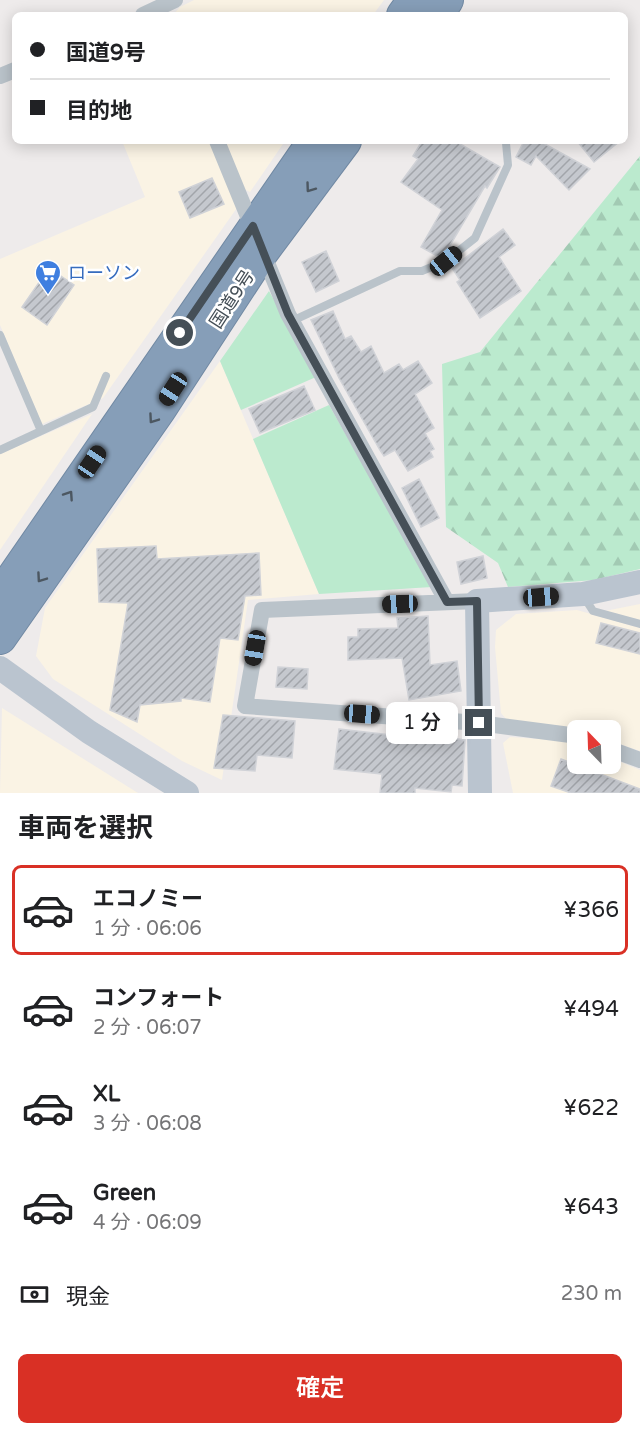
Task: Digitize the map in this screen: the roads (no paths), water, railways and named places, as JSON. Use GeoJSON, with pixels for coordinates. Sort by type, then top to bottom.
{"type":"FeatureCollection","features":[{"type":"Feature","properties":{"kind":"highway","name":"国道9号"},"geometry":{"type":"LineString","coordinates":[[0,638],[160,409],[312,144]]}},
{"type":"Feature","properties":{"kind":"highway","name":"国道9号"},"geometry":{"type":"LineString","coordinates":[[0,596],[258,239],[342,144]]}},
{"type":"Feature","properties":{"kind":"street"},"geometry":{"type":"LineString","coordinates":[[149,12],[163,6]]}},
{"type":"Feature","properties":{"kind":"street"},"geometry":{"type":"LineString","coordinates":[[218,144],[292,321],[447,602]]}},
{"type":"Feature","properties":{"kind":"street"},"geometry":{"type":"LineString","coordinates":[[567,735],[479,723],[245,705],[262,610],[583,594],[640,582]]}},
{"type":"Feature","properties":{"kind":"street"},"geometry":{"type":"LineString","coordinates":[[477,601],[480,793]]}},
{"type":"Feature","properties":{"kind":"street"},"geometry":{"type":"LineString","coordinates":[[0,668],[89,732],[187,793]]}},
{"type":"Feature","properties":{"kind":"street"},"geometry":{"type":"LineString","coordinates":[[621,753],[640,760]]}},
{"type":"Feature","properties":{"kind":"lane"},"geometry":{"type":"LineString","coordinates":[[292,321],[400,271],[423,271],[446,261],[475,238],[508,165],[506,144]]}},
{"type":"Feature","properties":{"kind":"lane"},"geometry":{"type":"LineString","coordinates":[[0,335],[41,431]]}},
{"type":"Feature","properties":{"kind":"lane"},"geometry":{"type":"LineString","coordinates":[[0,450],[93,407],[106,376]]}},
{"type":"Feature","properties":{"kind":"lane"},"geometry":{"type":"LineString","coordinates":[[583,594],[593,611],[640,624]]}},
{"type":"Feature","properties":{"kind":"place","name":"ローソン"},"geometry":{"type":"Point","coordinates":[48,296]}}]}
